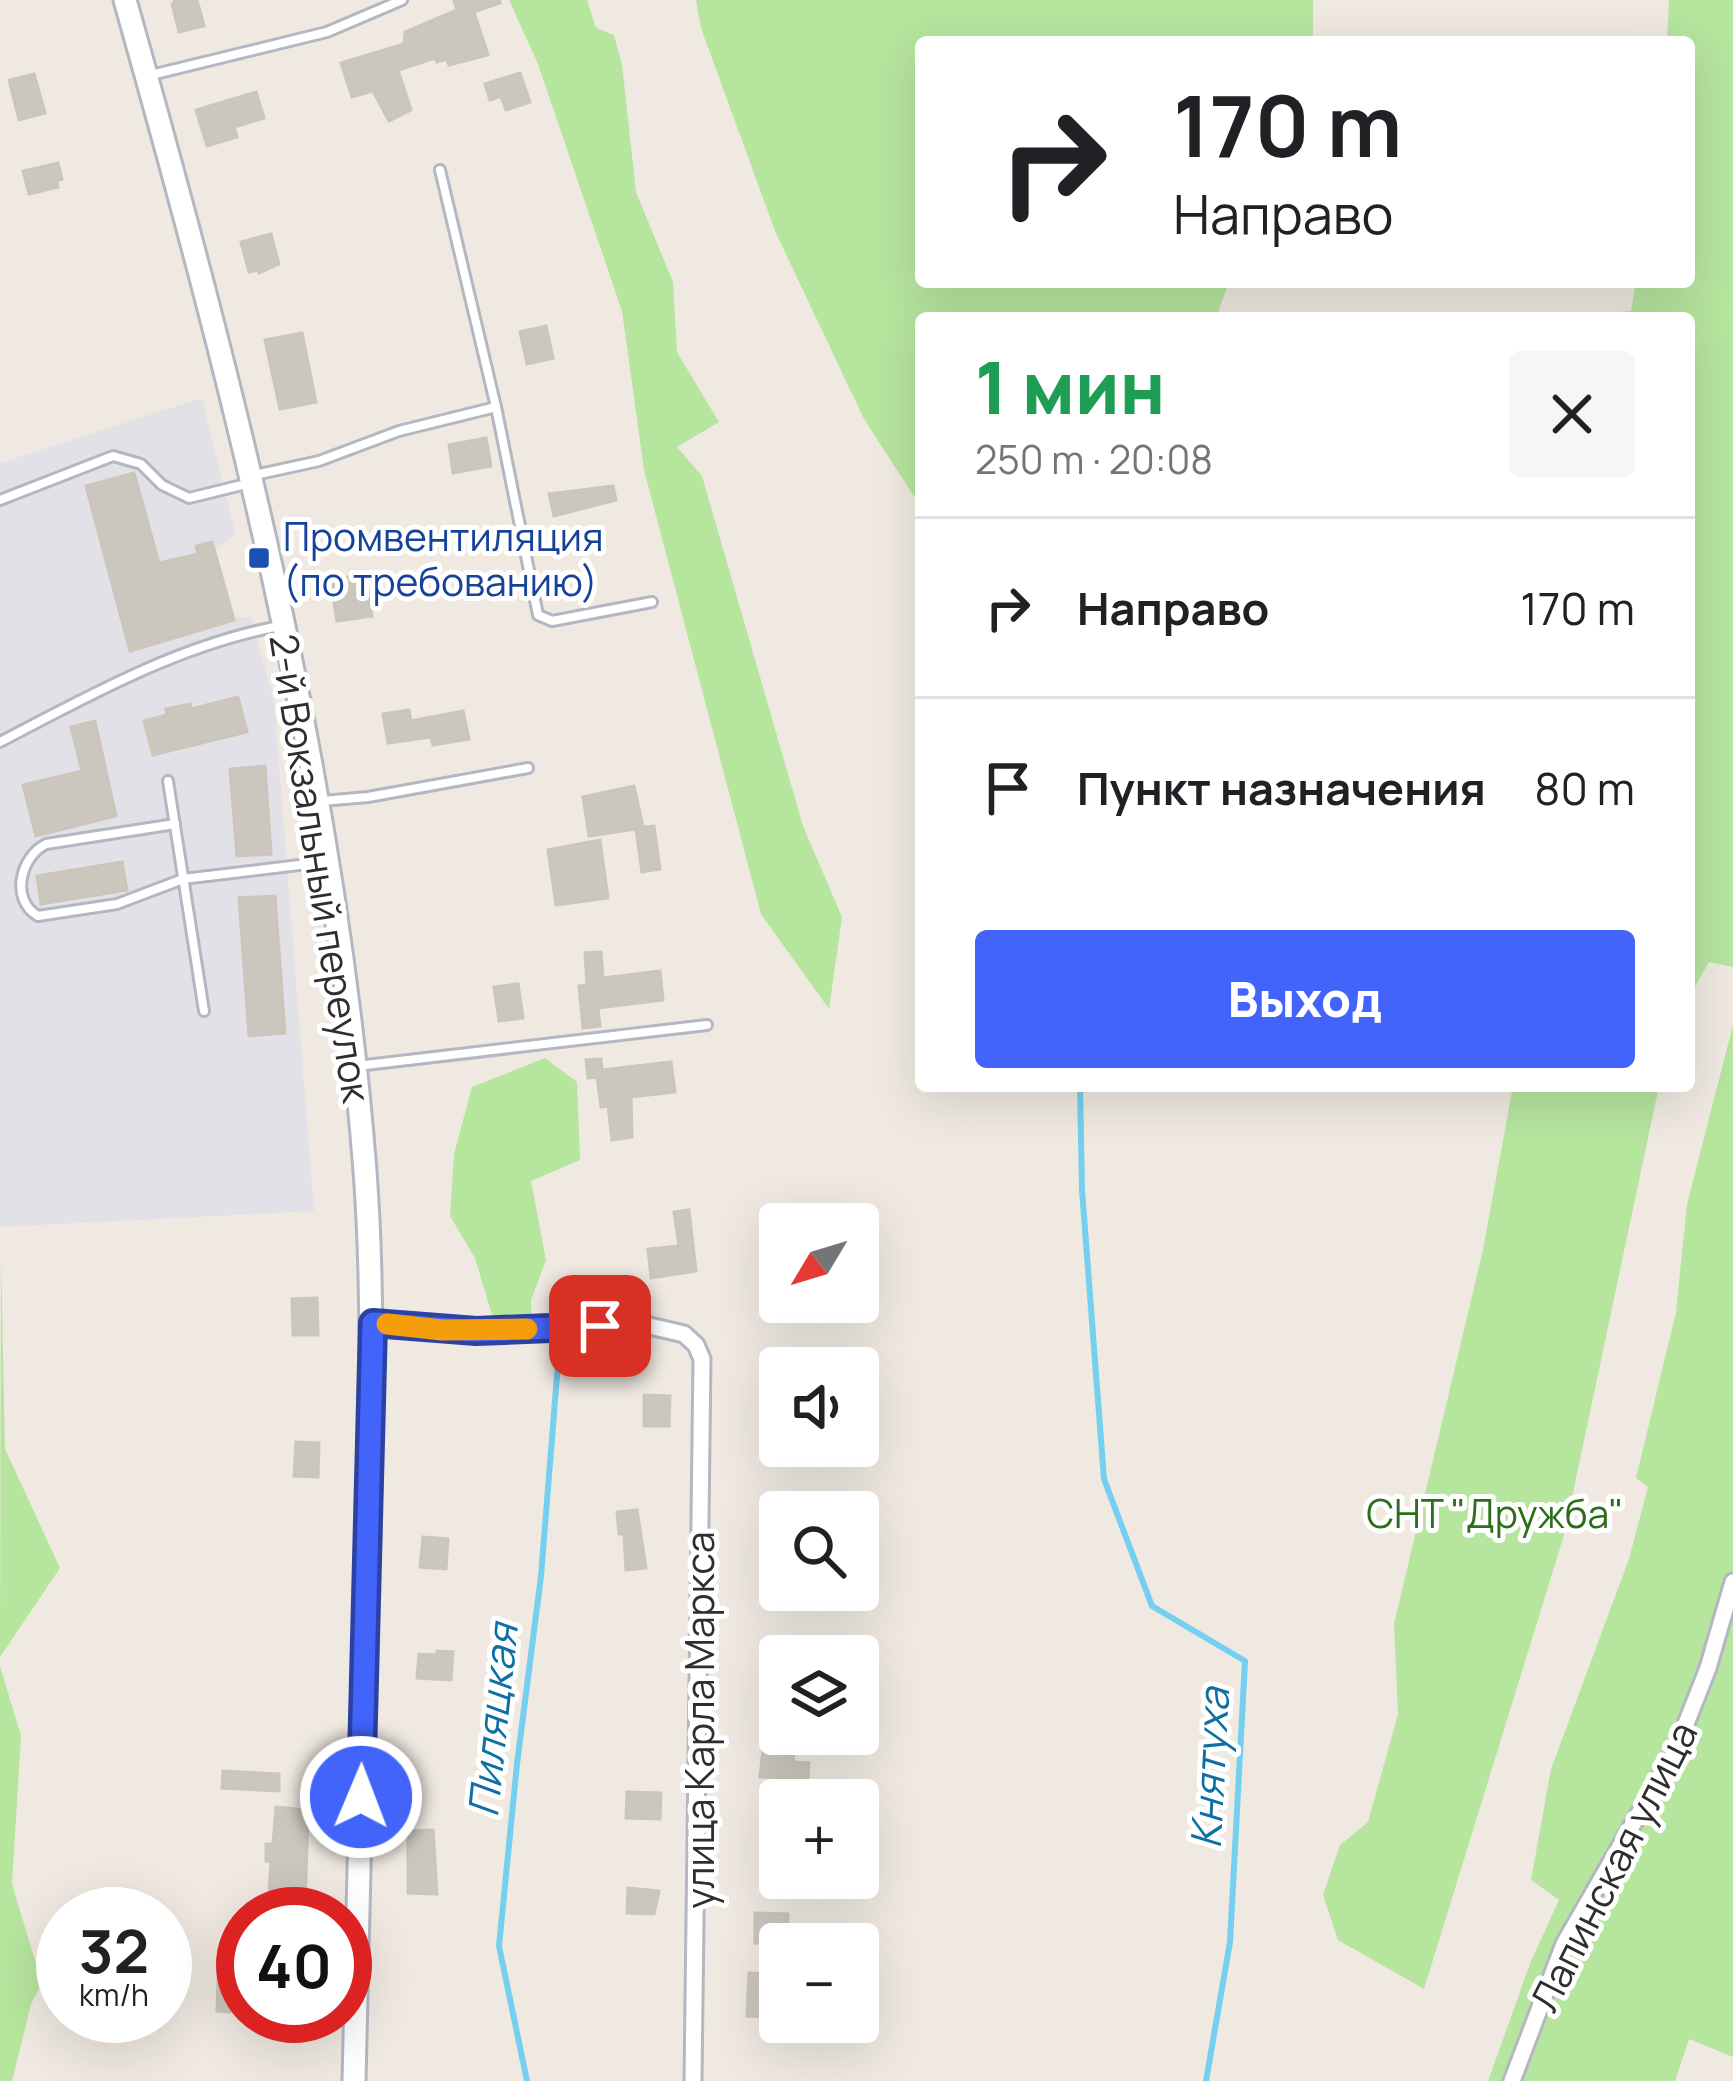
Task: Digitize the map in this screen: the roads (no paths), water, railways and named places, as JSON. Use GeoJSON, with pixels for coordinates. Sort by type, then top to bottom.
{"type":"FeatureCollection","features":[{"type":"Feature","properties":{"kind":"street","name":"2-й Вокзальный переулок"},"geometry":{"type":"LineString","coordinates":[[125,0],[253,479],[284,626],[325,862],[365,1169],[373,1323],[354,2081]]}},
{"type":"Feature","properties":{"kind":"street","name":"улица Карла Маркса"},"geometry":{"type":"LineString","coordinates":[[373,1323],[476,1331],[641,1324],[684,1334],[696,1345],[701,1359],[693,2081]]}},
{"type":"Feature","properties":{"kind":"street","name":"Лапинская улица"},"geometry":{"type":"LineString","coordinates":[[1512,2081],[1564,1944],[1676,1748],[1708,1668],[1733,1582]]}},
{"type":"Feature","properties":{"kind":"lane"},"geometry":{"type":"LineString","coordinates":[[147,76],[327,32],[402,0]]}},
{"type":"Feature","properties":{"kind":"lane"},"geometry":{"type":"LineString","coordinates":[[440,170],[496,407],[538,616],[552,621],[652,602]]}},
{"type":"Feature","properties":{"kind":"lane"},"geometry":{"type":"LineString","coordinates":[[0,500],[113,456],[141,464],[162,485],[189,498],[333,456],[399,431],[496,407]]}},
{"type":"Feature","properties":{"kind":"lane"},"geometry":{"type":"LineString","coordinates":[[0,742],[149,669],[284,626]]}},
{"type":"Feature","properties":{"kind":"lane"},"geometry":{"type":"LineString","coordinates":[[315,801],[368,797],[528,768]]}},
{"type":"Feature","properties":{"kind":"lane"},"geometry":{"type":"LineString","coordinates":[[168,781],[204,1011]]}},
{"type":"Feature","properties":{"kind":"lane"},"geometry":{"type":"LineString","coordinates":[[175,824],[36,849],[24,870],[23,902],[38,916],[117,904],[183,879],[325,862]]}},
{"type":"Feature","properties":{"kind":"lane"},"geometry":{"type":"LineString","coordinates":[[353,1066],[707,1025]]}},
{"type":"Feature","properties":{"kind":"waterway","name":"Княтуха"},"geometry":{"type":"LineString","coordinates":[[1080,1092],[1082,1190],[1104,1479],[1152,1606],[1245,1661],[1230,1942],[1206,2081]]}},
{"type":"Feature","properties":{"kind":"waterway","name":"Пиляцкая"},"geometry":{"type":"LineString","coordinates":[[527,2081],[499,1946],[541,1576],[558,1363]]}},
{"type":"Feature","properties":{"kind":"place","name":"Промвентиляция (по требованию)"},"geometry":{"type":"Point","coordinates":[259,558]}},
{"type":"Feature","properties":{"kind":"park label","name":"СНТ \"Дружба\""},"geometry":{"type":"Point","coordinates":[1495,1513]}}]}
